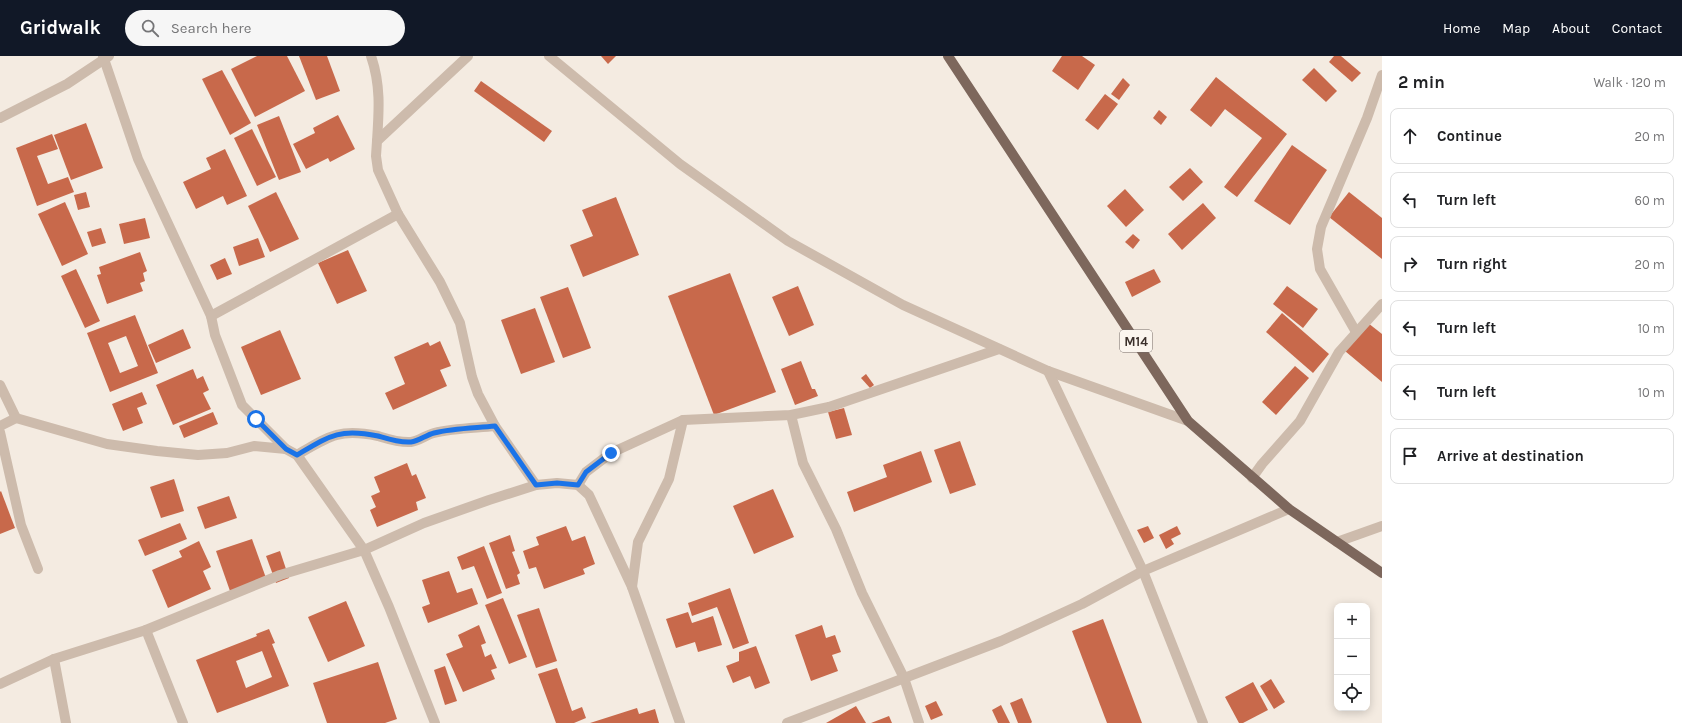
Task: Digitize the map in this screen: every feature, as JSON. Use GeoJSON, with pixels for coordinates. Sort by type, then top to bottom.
{"type":"FeatureCollection","features":[{"type":"Feature","properties":{"kind":"main road","name":"M14"},"geometry":{"type":"LineString","coordinates":[[948,56],[1188,421],[1289,509],[1382,573]]}},
{"type":"Feature","properties":{"kind":"street"},"geometry":{"type":"LineString","coordinates":[[372,56],[376,70],[379,93],[376,156],[378,170],[398,214],[440,282],[460,323],[472,377],[478,394],[495,426],[536,485]]}},
{"type":"Feature","properties":{"kind":"street"},"geometry":{"type":"LineString","coordinates":[[377,141],[468,56]]}},
{"type":"Feature","properties":{"kind":"street"},"geometry":{"type":"LineString","coordinates":[[549,56],[680,164],[788,241],[903,305],[999,349],[1048,371],[1188,421]]}},
{"type":"Feature","properties":{"kind":"street"},"geometry":{"type":"LineString","coordinates":[[0,118],[67,84],[105,57],[138,159],[211,316],[215,335],[242,405],[286,449],[297,455],[364,550],[389,607],[435,723]]}},
{"type":"Feature","properties":{"kind":"street"},"geometry":{"type":"LineString","coordinates":[[1356,332],[1320,269],[1317,249],[1321,227],[1367,118],[1382,75]]}},
{"type":"Feature","properties":{"kind":"street"},"geometry":{"type":"LineString","coordinates":[[211,316],[398,214]]}},
{"type":"Feature","properties":{"kind":"street"},"geometry":{"type":"LineString","coordinates":[[1252,478],[1262,464],[1300,421],[1339,352],[1382,304]]}},
{"type":"Feature","properties":{"kind":"street"},"geometry":{"type":"LineString","coordinates":[[578,485],[586,472],[611,453],[683,420],[792,415],[829,407],[999,349]]}},
{"type":"Feature","properties":{"kind":"street"},"geometry":{"type":"LineString","coordinates":[[1048,371],[1143,571],[1203,723]]}},
{"type":"Feature","properties":{"kind":"street"},"geometry":{"type":"LineString","coordinates":[[0,385],[16,418]]}},
{"type":"Feature","properties":{"kind":"street"},"geometry":{"type":"LineString","coordinates":[[792,415],[803,463],[836,529],[862,593],[904,678],[919,723]]}},
{"type":"Feature","properties":{"kind":"street"},"geometry":{"type":"LineString","coordinates":[[0,426],[16,418],[107,444],[198,455],[227,453],[254,446],[286,449]]}},
{"type":"Feature","properties":{"kind":"street"},"geometry":{"type":"LineString","coordinates":[[632,587],[638,542],[669,479],[683,420]]}},
{"type":"Feature","properties":{"kind":"street"},"geometry":{"type":"LineString","coordinates":[[297,455],[328,437],[346,433],[363,433],[397,441],[412,442],[438,432],[495,426]]}},
{"type":"Feature","properties":{"kind":"street"},"geometry":{"type":"LineString","coordinates":[[0,432],[22,525],[38,569]]}},
{"type":"Feature","properties":{"kind":"street"},"geometry":{"type":"LineString","coordinates":[[0,684],[54,659],[146,630],[280,575],[364,550],[424,523],[536,485],[557,483],[578,485],[589,495],[632,587],[680,723]]}},
{"type":"Feature","properties":{"kind":"street"},"geometry":{"type":"LineString","coordinates":[[787,723],[1008,638],[1082,604],[1143,571],[1289,509]]}},
{"type":"Feature","properties":{"kind":"street"},"geometry":{"type":"LineString","coordinates":[[1337,542],[1382,526]]}},
{"type":"Feature","properties":{"kind":"street"},"geometry":{"type":"LineString","coordinates":[[146,630],[183,723]]}},
{"type":"Feature","properties":{"kind":"street"},"geometry":{"type":"LineString","coordinates":[[54,659],[66,723]]}},
{"type":"Feature","properties":{"kind":"building"},"geometry":{"type":"Polygon","coordinates":[[[257,56],[287,56],[305,91],[255,117],[231,69],[257,56]]]}},
{"type":"Feature","properties":{"kind":"building"},"geometry":{"type":"Polygon","coordinates":[[[299,56],[327,56],[340,91],[316,100],[299,56]]]}},
{"type":"Feature","properties":{"kind":"building"},"geometry":{"type":"Polygon","coordinates":[[[601,56],[616,56],[608,64],[601,56]]]}},
{"type":"Feature","properties":{"kind":"building"},"geometry":{"type":"Polygon","coordinates":[[[1062,56],[1082,56],[1095,65],[1078,90],[1052,71],[1062,56]]]}},
{"type":"Feature","properties":{"kind":"building"},"geometry":{"type":"Polygon","coordinates":[[[1334,56],[1341,56],[1361,73],[1352,82],[1329,62],[1334,56]]]}},
{"type":"Feature","properties":{"kind":"building"},"geometry":{"type":"Polygon","coordinates":[[[1314,68],[1337,91],[1326,102],[1302,80],[1314,68]]]}},
{"type":"Feature","properties":{"kind":"building"},"geometry":{"type":"Polygon","coordinates":[[[222,70],[251,123],[230,135],[202,79],[222,70]]]}},
{"type":"Feature","properties":{"kind":"building"},"geometry":{"type":"Polygon","coordinates":[[[1216,77],[1287,134],[1237,197],[1224,187],[1262,138],[1225,109],[1211,127],[1190,110],[1216,77]]]}},
{"type":"Feature","properties":{"kind":"building"},"geometry":{"type":"Polygon","coordinates":[[[1123,78],[1130,85],[1119,100],[1111,94],[1123,78]]]}},
{"type":"Feature","properties":{"kind":"building"},"geometry":{"type":"Polygon","coordinates":[[[481,81],[552,131],[544,142],[474,91],[481,81]]]}},
{"type":"Feature","properties":{"kind":"building"},"geometry":{"type":"Polygon","coordinates":[[[1105,94],[1118,104],[1098,130],[1085,120],[1105,94]]]}},
{"type":"Feature","properties":{"kind":"building"},"geometry":{"type":"Polygon","coordinates":[[[1159,110],[1167,117],[1161,125],[1153,118],[1159,110]]]}},
{"type":"Feature","properties":{"kind":"building"},"geometry":{"type":"Polygon","coordinates":[[[338,115],[355,149],[330,162],[328,158],[306,169],[293,144],[315,133],[313,128],[338,115]]]}},
{"type":"Feature","properties":{"kind":"building"},"geometry":{"type":"Polygon","coordinates":[[[279,116],[301,172],[279,180],[257,125],[279,116]]]}},
{"type":"Feature","properties":{"kind":"building"},"geometry":{"type":"Polygon","coordinates":[[[86,123],[103,168],[71,180],[54,135],[86,123]]]}},
{"type":"Feature","properties":{"kind":"building"},"geometry":{"type":"Polygon","coordinates":[[[252,129],[276,177],[257,186],[234,138],[252,129]]]}},
{"type":"Feature","properties":{"kind":"building"},"geometry":{"type":"Polygon","coordinates":[[[52,134],[58,149],[37,156],[48,184],[68,177],[74,192],[37,206],[16,148],[52,134]]]}},
{"type":"Feature","properties":{"kind":"building"},"geometry":{"type":"Polygon","coordinates":[[[1292,145],[1327,170],[1290,225],[1254,201],[1292,145]]]}},
{"type":"Feature","properties":{"kind":"building"},"geometry":{"type":"Polygon","coordinates":[[[225,149],[247,196],[227,205],[223,196],[196,209],[183,182],[211,169],[206,158],[225,149]]]}},
{"type":"Feature","properties":{"kind":"building"},"geometry":{"type":"Polygon","coordinates":[[[1190,168],[1203,182],[1183,201],[1169,187],[1190,168]]]}},
{"type":"Feature","properties":{"kind":"building"},"geometry":{"type":"Polygon","coordinates":[[[1125,189],[1144,210],[1126,227],[1107,206],[1125,189]]]}},
{"type":"Feature","properties":{"kind":"building"},"geometry":{"type":"Polygon","coordinates":[[[86,192],[90,207],[78,210],[74,195],[86,192]]]}},
{"type":"Feature","properties":{"kind":"building"},"geometry":{"type":"Polygon","coordinates":[[[276,192],[299,239],[270,252],[248,206],[276,192]]]}},
{"type":"Feature","properties":{"kind":"building"},"geometry":{"type":"Polygon","coordinates":[[[1349,192],[1382,218],[1382,259],[1329,217],[1349,192]]]}},
{"type":"Feature","properties":{"kind":"building"},"geometry":{"type":"Polygon","coordinates":[[[616,197],[639,255],[583,277],[570,245],[593,236],[582,210],[616,197]]]}},
{"type":"Feature","properties":{"kind":"building"},"geometry":{"type":"Polygon","coordinates":[[[65,202],[88,254],[62,266],[38,214],[65,202]]]}},
{"type":"Feature","properties":{"kind":"building"},"geometry":{"type":"Polygon","coordinates":[[[1203,203],[1216,218],[1182,250],[1168,234],[1203,203]]]}},
{"type":"Feature","properties":{"kind":"building"},"geometry":{"type":"Polygon","coordinates":[[[145,218],[150,238],[124,244],[119,224],[145,218]]]}},
{"type":"Feature","properties":{"kind":"building"},"geometry":{"type":"Polygon","coordinates":[[[101,228],[106,243],[92,247],[87,232],[101,228]]]}},
{"type":"Feature","properties":{"kind":"building"},"geometry":{"type":"Polygon","coordinates":[[[1133,234],[1140,240],[1133,249],[1125,242],[1133,234]]]}},
{"type":"Feature","properties":{"kind":"building"},"geometry":{"type":"Polygon","coordinates":[[[258,238],[265,257],[239,266],[233,247],[258,238]]]}},
{"type":"Feature","properties":{"kind":"building"},"geometry":{"type":"Polygon","coordinates":[[[348,250],[367,291],[337,304],[318,263],[348,250]]]}},
{"type":"Feature","properties":{"kind":"building"},"geometry":{"type":"Polygon","coordinates":[[[140,252],[147,271],[143,273],[145,281],[140,283],[143,291],[107,304],[97,275],[101,274],[99,267],[140,252]]]}},
{"type":"Feature","properties":{"kind":"building"},"geometry":{"type":"Polygon","coordinates":[[[225,258],[232,274],[217,280],[210,265],[225,258]]]}},
{"type":"Feature","properties":{"kind":"building"},"geometry":{"type":"Polygon","coordinates":[[[76,269],[100,321],[85,328],[61,276],[76,269]]]}},
{"type":"Feature","properties":{"kind":"building"},"geometry":{"type":"Polygon","coordinates":[[[1154,269],[1161,282],[1132,297],[1125,282],[1154,269]]]}},
{"type":"Feature","properties":{"kind":"building"},"geometry":{"type":"Polygon","coordinates":[[[730,273],[776,392],[714,415],[668,296],[730,273]]]}},
{"type":"Feature","properties":{"kind":"building"},"geometry":{"type":"Polygon","coordinates":[[[798,286],[814,325],[789,336],[772,297],[798,286]]]}},
{"type":"Feature","properties":{"kind":"building"},"geometry":{"type":"Polygon","coordinates":[[[1287,286],[1318,309],[1303,328],[1273,304],[1287,286]]]}},
{"type":"Feature","properties":{"kind":"building"},"geometry":{"type":"Polygon","coordinates":[[[568,287],[591,348],[563,358],[540,297],[568,287]]]}},
{"type":"Feature","properties":{"kind":"building"},"geometry":{"type":"Polygon","coordinates":[[[535,308],[555,362],[521,374],[501,320],[535,308]]]}},
{"type":"Feature","properties":{"kind":"building"},"geometry":{"type":"Polygon","coordinates":[[[1282,313],[1329,354],[1313,373],[1266,332],[1282,313]]]}},
{"type":"Feature","properties":{"kind":"building"},"geometry":{"type":"Polygon","coordinates":[[[135,315],[158,373],[110,392],[87,333],[135,315]],[[126,336],[108,343],[120,373],[138,366],[126,336]]]}},
{"type":"Feature","properties":{"kind":"building"},"geometry":{"type":"Polygon","coordinates":[[[1368,323],[1382,334],[1382,382],[1345,351],[1368,323]]]}},
{"type":"Feature","properties":{"kind":"building"},"geometry":{"type":"Polygon","coordinates":[[[183,329],[191,348],[156,363],[148,345],[183,329]]]}},
{"type":"Feature","properties":{"kind":"building"},"geometry":{"type":"Polygon","coordinates":[[[280,330],[301,379],[261,395],[241,347],[280,330]]]}},
{"type":"Feature","properties":{"kind":"building"},"geometry":{"type":"Polygon","coordinates":[[[440,341],[451,366],[440,370],[447,386],[393,410],[385,393],[405,384],[394,357],[428,342],[430,346],[440,341]]]}},
{"type":"Feature","properties":{"kind":"building"},"geometry":{"type":"Polygon","coordinates":[[[801,361],[812,389],[815,389],[818,396],[795,405],[781,369],[801,361]]]}},
{"type":"Feature","properties":{"kind":"building"},"geometry":{"type":"Polygon","coordinates":[[[1295,366],[1309,378],[1276,415],[1262,402],[1295,366]]]}},
{"type":"Feature","properties":{"kind":"building"},"geometry":{"type":"Polygon","coordinates":[[[193,369],[197,379],[203,376],[209,390],[203,393],[211,409],[173,425],[156,385],[193,369]]]}},
{"type":"Feature","properties":{"kind":"building"},"geometry":{"type":"Polygon","coordinates":[[[866,374],[874,385],[870,388],[861,378],[866,374]]]}},
{"type":"Feature","properties":{"kind":"building"},"geometry":{"type":"Polygon","coordinates":[[[142,392],[147,404],[137,408],[143,423],[123,431],[112,404],[142,392]]]}},
{"type":"Feature","properties":{"kind":"building"},"geometry":{"type":"Polygon","coordinates":[[[844,408],[852,435],[836,439],[828,412],[844,408]]]}},
{"type":"Feature","properties":{"kind":"building"},"geometry":{"type":"Polygon","coordinates":[[[213,412],[218,424],[184,438],[179,426],[213,412]]]}},
{"type":"Feature","properties":{"kind":"building"},"geometry":{"type":"Polygon","coordinates":[[[960,441],[976,485],[950,494],[934,450],[960,441]]]}},
{"type":"Feature","properties":{"kind":"building"},"geometry":{"type":"Polygon","coordinates":[[[921,451],[932,482],[854,512],[847,492],[887,477],[883,465],[921,451]]]}},
{"type":"Feature","properties":{"kind":"building"},"geometry":{"type":"Polygon","coordinates":[[[407,463],[412,476],[416,474],[426,498],[416,502],[418,510],[377,527],[370,510],[376,507],[371,496],[380,492],[374,477],[407,463]]]}},
{"type":"Feature","properties":{"kind":"building"},"geometry":{"type":"Polygon","coordinates":[[[174,479],[184,511],[161,518],[150,487],[174,479]]]}},
{"type":"Feature","properties":{"kind":"building"},"geometry":{"type":"Polygon","coordinates":[[[773,489],[794,537],[754,554],[733,506],[773,489]]]}},
{"type":"Feature","properties":{"kind":"building"},"geometry":{"type":"Polygon","coordinates":[[[1,491],[15,528],[0,534],[0,492],[1,491]]]}},
{"type":"Feature","properties":{"kind":"building"},"geometry":{"type":"Polygon","coordinates":[[[229,496],[237,518],[205,529],[197,507],[229,496]]]}},
{"type":"Feature","properties":{"kind":"building"},"geometry":{"type":"Polygon","coordinates":[[[180,523],[187,539],[145,556],[138,540],[180,523]]]}},
{"type":"Feature","properties":{"kind":"building"},"geometry":{"type":"Polygon","coordinates":[[[566,526],[572,541],[585,536],[595,564],[583,569],[585,574],[544,589],[536,567],[529,569],[523,551],[539,545],[536,537],[566,526]]]}},
{"type":"Feature","properties":{"kind":"building"},"geometry":{"type":"Polygon","coordinates":[[[1148,526],[1154,538],[1144,543],[1137,530],[1148,526]]]}},
{"type":"Feature","properties":{"kind":"building"},"geometry":{"type":"Polygon","coordinates":[[[1177,526],[1181,534],[1171,539],[1174,544],[1166,549],[1159,535],[1177,526]]]}},
{"type":"Feature","properties":{"kind":"building"},"geometry":{"type":"Polygon","coordinates":[[[510,535],[515,551],[512,552],[520,573],[517,575],[520,584],[506,589],[489,543],[510,535]]]}},
{"type":"Feature","properties":{"kind":"building"},"geometry":{"type":"Polygon","coordinates":[[[252,539],[266,578],[230,591],[216,551],[252,539]]]}},
{"type":"Feature","properties":{"kind":"building"},"geometry":{"type":"Polygon","coordinates":[[[199,541],[211,567],[203,571],[211,589],[168,608],[152,570],[182,557],[179,551],[199,541]]]}},
{"type":"Feature","properties":{"kind":"building"},"geometry":{"type":"Polygon","coordinates":[[[484,546],[502,593],[487,599],[474,566],[462,570],[457,557],[484,546]]]}},
{"type":"Feature","properties":{"kind":"building"},"geometry":{"type":"Polygon","coordinates":[[[280,551],[289,578],[276,583],[266,556],[280,551]]]}},
{"type":"Feature","properties":{"kind":"building"},"geometry":{"type":"Polygon","coordinates":[[[449,571],[457,593],[472,588],[478,604],[428,623],[422,607],[430,604],[422,580],[449,571]]]}},
{"type":"Feature","properties":{"kind":"building"},"geometry":{"type":"Polygon","coordinates":[[[730,588],[749,643],[733,649],[717,607],[692,616],[688,603],[730,588]]]}},
{"type":"Feature","properties":{"kind":"building"},"geometry":{"type":"Polygon","coordinates":[[[503,598],[527,657],[509,664],[485,605],[503,598]]]}},
{"type":"Feature","properties":{"kind":"building"},"geometry":{"type":"Polygon","coordinates":[[[346,601],[365,646],[328,662],[308,617],[346,601]]]}},
{"type":"Feature","properties":{"kind":"building"},"geometry":{"type":"Polygon","coordinates":[[[539,608],[557,661],[536,668],[517,615],[539,608]]]}},
{"type":"Feature","properties":{"kind":"building"},"geometry":{"type":"Polygon","coordinates":[[[688,612],[692,623],[713,616],[722,645],[698,652],[695,642],[676,648],[666,619],[688,612]]]}},
{"type":"Feature","properties":{"kind":"building"},"geometry":{"type":"Polygon","coordinates":[[[1103,619],[1142,723],[1107,723],[1072,631],[1103,619]]]}},
{"type":"Feature","properties":{"kind":"building"},"geometry":{"type":"Polygon","coordinates":[[[479,625],[486,643],[481,645],[485,657],[491,654],[497,668],[491,670],[495,679],[463,692],[446,654],[463,647],[458,635],[479,625]]]}},
{"type":"Feature","properties":{"kind":"building"},"geometry":{"type":"Polygon","coordinates":[[[822,625],[826,638],[835,635],[841,652],[832,655],[838,671],[811,681],[795,635],[822,625]]]}},
{"type":"Feature","properties":{"kind":"building"},"geometry":{"type":"Polygon","coordinates":[[[269,629],[275,643],[272,644],[289,686],[217,713],[196,660],[257,636],[256,634],[269,629]],[[262,651],[236,661],[246,688],[272,677],[262,651]]]}},
{"type":"Feature","properties":{"kind":"building"},"geometry":{"type":"Polygon","coordinates":[[[756,646],[770,683],[755,689],[750,676],[733,683],[726,666],[739,661],[739,652],[756,646]]]}},
{"type":"Feature","properties":{"kind":"building"},"geometry":{"type":"Polygon","coordinates":[[[378,662],[397,719],[385,723],[327,723],[313,683],[378,662]]]}},
{"type":"Feature","properties":{"kind":"building"},"geometry":{"type":"Polygon","coordinates":[[[445,666],[457,701],[445,705],[434,670],[445,666]]]}},
{"type":"Feature","properties":{"kind":"building"},"geometry":{"type":"Polygon","coordinates":[[[557,668],[572,711],[582,707],[586,718],[574,723],[556,723],[538,674],[557,668]]]}},
{"type":"Feature","properties":{"kind":"building"},"geometry":{"type":"Polygon","coordinates":[[[1271,679],[1285,702],[1274,709],[1260,686],[1271,679]]]}},
{"type":"Feature","properties":{"kind":"building"},"geometry":{"type":"Polygon","coordinates":[[[1253,682],[1268,710],[1243,723],[1239,723],[1225,697],[1253,682]]]}},
{"type":"Feature","properties":{"kind":"building"},"geometry":{"type":"Polygon","coordinates":[[[1022,698],[1032,722],[1031,723],[1018,723],[1010,703],[1022,698]]]}},
{"type":"Feature","properties":{"kind":"building"},"geometry":{"type":"Polygon","coordinates":[[[936,701],[943,715],[931,720],[925,706],[936,701]]]}},
{"type":"Feature","properties":{"kind":"building"},"geometry":{"type":"Polygon","coordinates":[[[1001,705],[1010,723],[998,723],[992,710],[1001,705]]]}},
{"type":"Feature","properties":{"kind":"building"},"geometry":{"type":"Polygon","coordinates":[[[856,706],[866,723],[826,723],[856,706]]]}},
{"type":"Feature","properties":{"kind":"building"},"geometry":{"type":"Polygon","coordinates":[[[637,708],[639,714],[655,709],[659,723],[590,723],[637,708]]]}},
{"type":"Feature","properties":{"kind":"building"},"geometry":{"type":"Polygon","coordinates":[[[889,716],[892,723],[871,723],[889,716]]]}},
{"type":"Feature","properties":{"kind":"route"},"geometry":{"type":"LineString","coordinates":[[256,419],[286,449],[297,455],[328,437],[346,433],[363,433],[397,441],[412,442],[433,433],[495,426],[536,485],[557,483],[578,485],[586,472],[611,453]]}}]}
